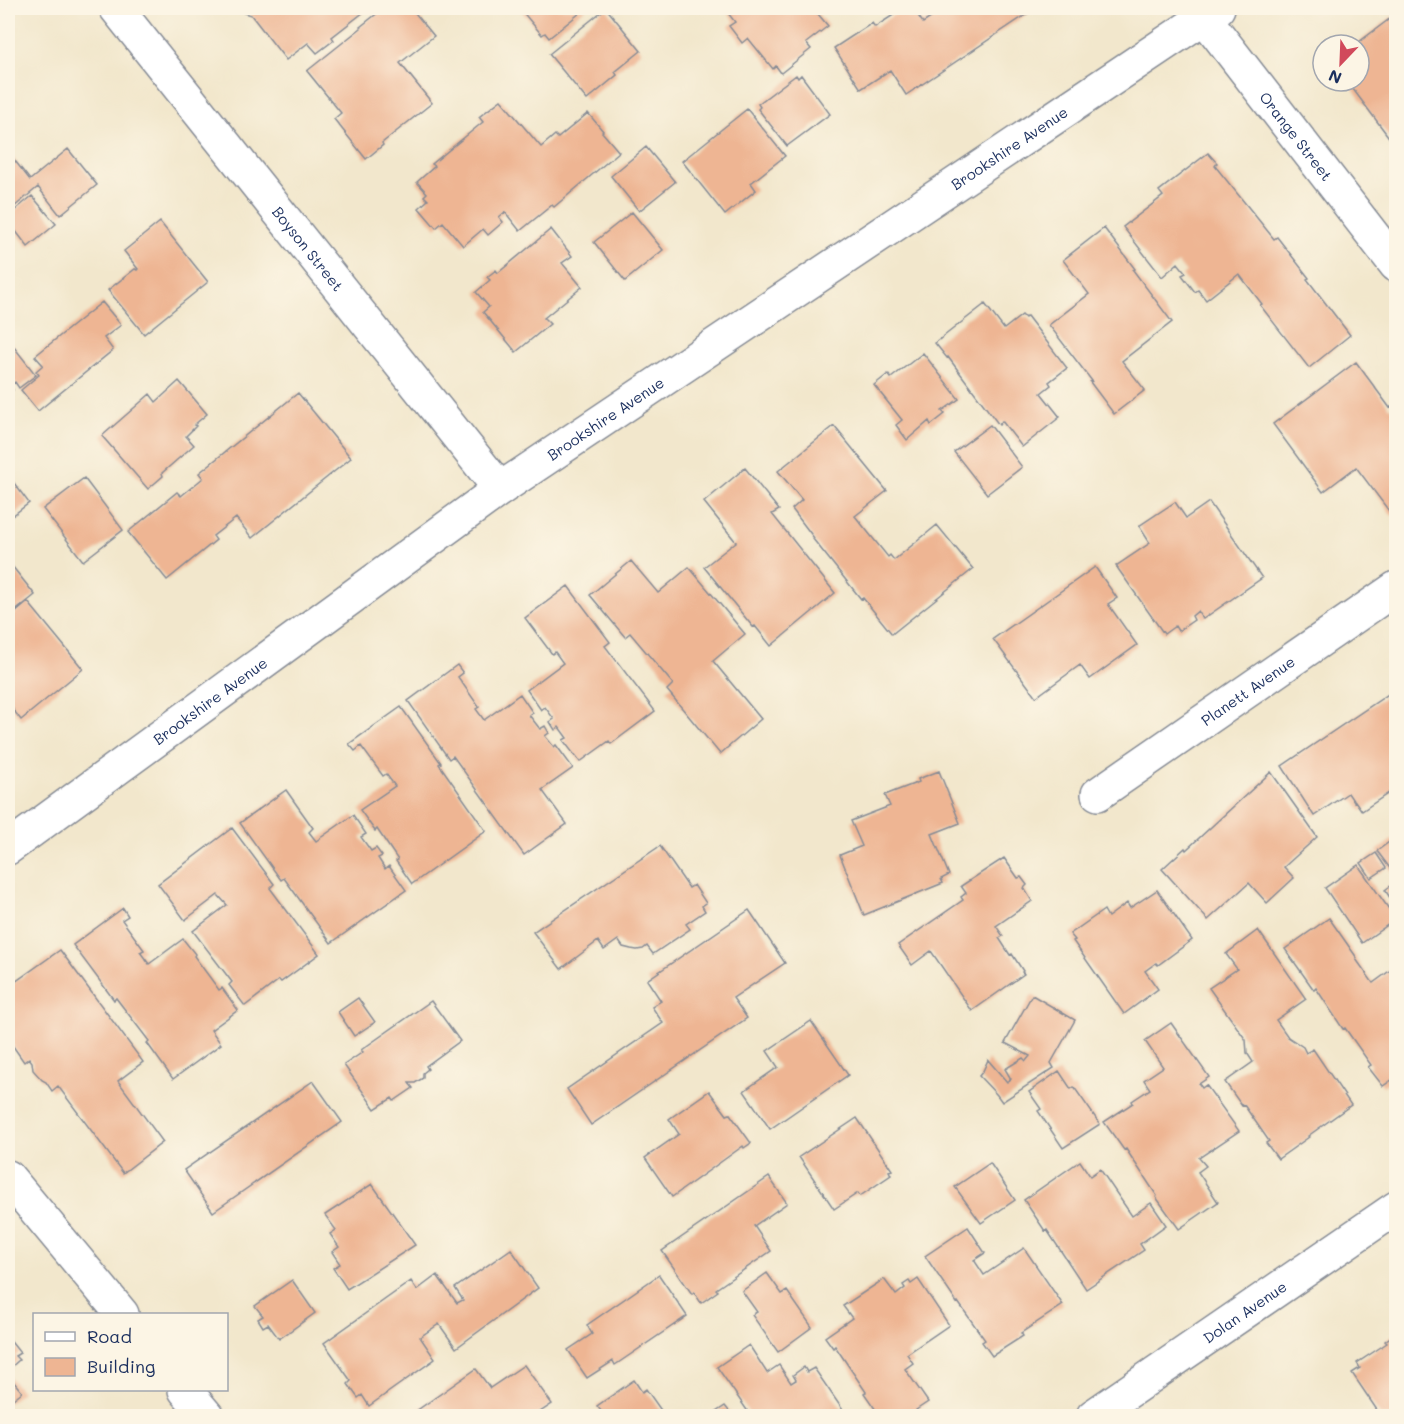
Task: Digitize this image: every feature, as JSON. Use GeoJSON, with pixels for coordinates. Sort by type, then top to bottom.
{"type":"FeatureCollection","features":[{"type":"Feature","properties":{"kind":"street","name":"Boyson Street"},"geometry":{"type":"LineString","coordinates":[[116,8],[500,489]]}},
{"type":"Feature","properties":{"kind":"street","name":"Brookshire Avenue"},"geometry":{"type":"LineString","coordinates":[[8,848],[500,489],[1206,11]]}},
{"type":"Feature","properties":{"kind":"street","name":"Orange Street"},"geometry":{"type":"LineString","coordinates":[[1206,11],[1396,265]]}},
{"type":"Feature","properties":{"kind":"street","name":"Planett Avenue"},"geometry":{"type":"LineString","coordinates":[[1098,794],[1396,588]]}},
{"type":"Feature","properties":{"kind":"street"},"geometry":{"type":"LineString","coordinates":[[8,1177],[121,1313]]}},
{"type":"Feature","properties":{"kind":"street","name":"Dolan Avenue"},"geometry":{"type":"LineString","coordinates":[[1094,1416],[1396,1208]]}},
{"type":"Feature","properties":{"kind":"street"},"geometry":{"type":"LineString","coordinates":[[187,1391],[207,1416]]}},
{"type":"Feature","properties":{"kind":"building"},"geometry":{"type":"Polygon","coordinates":[[[239,8],[369,8],[332,37],[334,40],[317,53],[308,43],[286,60],[251,15],[239,8]]]}},
{"type":"Feature","properties":{"kind":"building"},"geometry":{"type":"Polygon","coordinates":[[[384,8],[411,8],[434,36],[400,63],[432,103],[382,143],[383,145],[366,159],[334,119],[341,113],[307,71],[384,8]]]}},
{"type":"Feature","properties":{"kind":"building"},"geometry":{"type":"Polygon","coordinates":[[[524,8],[586,8],[549,38],[545,33],[542,35],[521,10],[524,8]]]}},
{"type":"Feature","properties":{"kind":"building"},"geometry":{"type":"Polygon","coordinates":[[[606,8],[641,51],[615,72],[617,75],[587,100],[549,54],[606,8]]]}},
{"type":"Feature","properties":{"kind":"building"},"geometry":{"type":"Polygon","coordinates":[[[724,8],[784,8],[788,13],[796,8],[813,8],[828,26],[806,43],[811,49],[781,73],[776,66],[773,69],[748,38],[742,43],[729,26],[735,22],[724,8]]]}},
{"type":"Feature","properties":{"kind":"building"},"geometry":{"type":"Polygon","coordinates":[[[904,8],[913,8],[923,23],[946,8],[1036,8],[906,95],[890,70],[861,89],[834,48],[872,23],[875,27],[904,8]]]}},
{"type":"Feature","properties":{"kind":"building"},"geometry":{"type":"Polygon","coordinates":[[[1392,17],[1396,23],[1396,135],[1391,140],[1356,93],[1371,93],[1371,33],[1392,17]]]}},
{"type":"Feature","properties":{"kind":"building"},"geometry":{"type":"Polygon","coordinates":[[[796,75],[798,78],[801,75],[830,114],[787,146],[758,109],[760,107],[758,104],[796,75]]]}},
{"type":"Feature","properties":{"kind":"building"},"geometry":{"type":"Polygon","coordinates":[[[501,100],[541,147],[555,135],[558,138],[588,113],[619,152],[554,207],[552,205],[520,231],[505,212],[499,217],[503,222],[488,235],[483,229],[463,246],[443,222],[436,228],[419,208],[428,200],[424,196],[427,193],[417,182],[435,166],[432,164],[483,122],[479,117],[501,100]]]}},
{"type":"Feature","properties":{"kind":"building"},"geometry":{"type":"Polygon","coordinates":[[[747,109],[785,156],[751,183],[756,190],[725,215],[682,161],[747,109]]]}},
{"type":"Feature","properties":{"kind":"building"},"geometry":{"type":"Polygon","coordinates":[[[646,147],[675,182],[639,211],[611,176],[646,147]]]}},
{"type":"Feature","properties":{"kind":"building"},"geometry":{"type":"Polygon","coordinates":[[[68,149],[97,185],[60,215],[38,187],[8,212],[8,152],[30,180],[68,149]]]}},
{"type":"Feature","properties":{"kind":"building"},"geometry":{"type":"Polygon","coordinates":[[[1208,153],[1217,163],[1215,166],[1274,239],[1277,237],[1309,278],[1307,279],[1350,335],[1309,368],[1239,274],[1206,300],[1198,290],[1195,292],[1182,275],[1186,273],[1178,263],[1162,277],[1123,227],[1163,196],[1159,191],[1208,153]]]}},
{"type":"Feature","properties":{"kind":"building"},"geometry":{"type":"Polygon","coordinates":[[[32,196],[56,224],[28,247],[8,221],[8,216],[32,196]]]}},
{"type":"Feature","properties":{"kind":"building"},"geometry":{"type":"Polygon","coordinates":[[[632,212],[663,250],[625,281],[594,242],[632,212]]]}},
{"type":"Feature","properties":{"kind":"building"},"geometry":{"type":"Polygon","coordinates":[[[160,222],[208,282],[144,334],[108,290],[138,269],[124,251],[160,222]]]}},
{"type":"Feature","properties":{"kind":"building"},"geometry":{"type":"Polygon","coordinates":[[[1104,228],[1172,322],[1122,361],[1145,390],[1114,414],[1049,325],[1089,294],[1063,260],[1104,228]]]}},
{"type":"Feature","properties":{"kind":"building"},"geometry":{"type":"Polygon","coordinates":[[[551,229],[572,256],[562,263],[582,287],[544,318],[550,324],[516,352],[483,312],[489,307],[476,292],[490,280],[487,277],[496,270],[498,273],[551,229]]]}},
{"type":"Feature","properties":{"kind":"building"},"geometry":{"type":"Polygon","coordinates":[[[102,302],[121,325],[104,338],[113,350],[38,411],[21,390],[39,375],[36,371],[43,365],[35,356],[102,302]]]}},
{"type":"Feature","properties":{"kind":"building"},"geometry":{"type":"Polygon","coordinates":[[[985,304],[1004,329],[1022,315],[1025,318],[1027,316],[1067,368],[1049,382],[1051,385],[1041,393],[1060,417],[1022,447],[1002,421],[999,425],[935,343],[985,304]]]}},
{"type":"Feature","properties":{"kind":"building"},"geometry":{"type":"Polygon","coordinates":[[[10,342],[36,375],[19,388],[15,382],[10,386],[13,390],[8,395],[8,344],[10,342]]]}},
{"type":"Feature","properties":{"kind":"building"},"geometry":{"type":"Polygon","coordinates":[[[923,353],[959,399],[942,411],[945,414],[931,425],[929,421],[907,440],[896,425],[902,420],[874,385],[888,374],[891,378],[923,353]]]}},
{"type":"Feature","properties":{"kind":"building"},"geometry":{"type":"Polygon","coordinates":[[[1356,362],[1396,414],[1396,512],[1392,515],[1356,467],[1323,492],[1273,424],[1356,362]]]}},
{"type":"Feature","properties":{"kind":"building"},"geometry":{"type":"Polygon","coordinates":[[[179,381],[207,414],[194,425],[196,426],[186,436],[194,445],[162,473],[163,476],[148,489],[102,436],[150,394],[156,402],[179,381]]]}},
{"type":"Feature","properties":{"kind":"building"},"geometry":{"type":"Polygon","coordinates":[[[298,393],[351,458],[252,538],[236,518],[213,536],[216,540],[167,580],[128,532],[177,492],[181,496],[203,478],[199,473],[298,393]]]}},
{"type":"Feature","properties":{"kind":"building"},"geometry":{"type":"Polygon","coordinates":[[[990,425],[1022,467],[987,494],[954,452],[990,425]]]}},
{"type":"Feature","properties":{"kind":"building"},"geometry":{"type":"Polygon","coordinates":[[[834,426],[887,491],[855,516],[888,557],[890,555],[894,560],[937,525],[973,569],[892,634],[813,539],[792,509],[802,500],[778,471],[834,426]]]}},
{"type":"Feature","properties":{"kind":"building"},"geometry":{"type":"Polygon","coordinates":[[[745,468],[779,510],[772,514],[835,593],[771,646],[704,567],[736,542],[704,502],[745,468]]]}},
{"type":"Feature","properties":{"kind":"building"},"geometry":{"type":"Polygon","coordinates":[[[8,475],[29,503],[8,519],[8,475]]]}},
{"type":"Feature","properties":{"kind":"building"},"geometry":{"type":"Polygon","coordinates":[[[84,478],[123,530],[83,561],[43,509],[84,478]]]}},
{"type":"Feature","properties":{"kind":"building"},"geometry":{"type":"Polygon","coordinates":[[[1175,502],[1186,518],[1209,502],[1262,578],[1203,619],[1198,611],[1192,616],[1194,620],[1178,631],[1175,626],[1164,634],[1116,566],[1150,543],[1139,526],[1175,502]]]}},
{"type":"Feature","properties":{"kind":"building"},"geometry":{"type":"Polygon","coordinates":[[[8,561],[35,595],[8,617],[8,561]]]}},
{"type":"Feature","properties":{"kind":"building"},"geometry":{"type":"Polygon","coordinates":[[[631,561],[658,593],[689,567],[745,634],[713,661],[761,719],[720,754],[667,690],[673,684],[630,633],[625,637],[590,595],[631,561]]]}},
{"type":"Feature","properties":{"kind":"building"},"geometry":{"type":"Polygon","coordinates":[[[1095,567],[1117,598],[1108,604],[1137,645],[1090,679],[1080,665],[1036,697],[993,639],[1095,567]]]}},
{"type":"Feature","properties":{"kind":"building"},"geometry":{"type":"Polygon","coordinates":[[[568,586],[610,642],[605,646],[655,711],[611,744],[609,741],[580,762],[563,740],[567,738],[559,727],[555,730],[550,722],[554,719],[545,707],[541,710],[527,690],[563,663],[555,652],[552,654],[525,618],[568,586]]]}},
{"type":"Feature","properties":{"kind":"building"},"geometry":{"type":"Polygon","coordinates":[[[28,602],[83,669],[21,720],[8,703],[8,619],[28,602]]]}},
{"type":"Feature","properties":{"kind":"building"},"geometry":{"type":"Polygon","coordinates":[[[457,665],[463,673],[458,677],[479,707],[476,709],[484,720],[520,694],[533,713],[529,715],[540,729],[545,726],[549,733],[545,736],[554,747],[556,745],[573,768],[542,790],[567,824],[524,855],[453,756],[449,759],[408,701],[457,665]]]}},
{"type":"Feature","properties":{"kind":"building"},"geometry":{"type":"Polygon","coordinates":[[[1396,689],[1396,788],[1362,811],[1348,793],[1314,816],[1282,766],[1396,689]]]}},
{"type":"Feature","properties":{"kind":"building"},"geometry":{"type":"Polygon","coordinates":[[[401,707],[486,831],[412,884],[377,829],[375,831],[360,810],[395,786],[386,774],[383,776],[361,746],[355,751],[349,744],[401,707]]]}},
{"type":"Feature","properties":{"kind":"building"},"geometry":{"type":"Polygon","coordinates":[[[939,771],[960,823],[932,834],[949,875],[941,879],[943,883],[864,915],[840,855],[862,846],[851,821],[890,806],[885,795],[919,782],[918,779],[939,771]]]}},
{"type":"Feature","properties":{"kind":"building"},"geometry":{"type":"Polygon","coordinates":[[[1271,772],[1317,837],[1284,867],[1294,878],[1267,903],[1249,883],[1208,920],[1162,869],[1271,772]]]}},
{"type":"Feature","properties":{"kind":"building"},"geometry":{"type":"Polygon","coordinates":[[[286,790],[313,828],[309,832],[316,841],[353,815],[366,834],[361,837],[371,851],[376,848],[382,856],[378,858],[385,869],[389,866],[406,890],[331,943],[284,878],[281,880],[240,823],[286,790]]]}},
{"type":"Feature","properties":{"kind":"building"},"geometry":{"type":"Polygon","coordinates":[[[232,828],[274,884],[270,888],[319,954],[245,1006],[229,985],[232,982],[193,931],[227,905],[218,895],[185,920],[158,884],[232,828]]]}},
{"type":"Feature","properties":{"kind":"building"},"geometry":{"type":"Polygon","coordinates":[[[1396,837],[1396,867],[1392,871],[1377,851],[1396,837]]]}},
{"type":"Feature","properties":{"kind":"building"},"geometry":{"type":"Polygon","coordinates":[[[660,846],[689,888],[694,885],[706,903],[702,906],[705,911],[686,924],[690,929],[653,954],[647,946],[643,949],[631,949],[623,947],[618,940],[604,950],[598,941],[561,969],[533,932],[660,846]]]}},
{"type":"Feature","properties":{"kind":"building"},"geometry":{"type":"Polygon","coordinates":[[[1376,853],[1386,868],[1371,878],[1361,863],[1376,853]]]}},
{"type":"Feature","properties":{"kind":"building"},"geometry":{"type":"Polygon","coordinates":[[[1004,858],[1018,878],[1021,877],[1027,885],[1024,888],[1032,901],[996,926],[1003,936],[999,938],[1024,974],[972,1011],[931,951],[912,965],[898,945],[963,900],[961,897],[966,893],[961,886],[1004,858]]]}},
{"type":"Feature","properties":{"kind":"building"},"geometry":{"type":"Polygon","coordinates":[[[1358,865],[1396,919],[1362,943],[1325,888],[1358,865]]]}},
{"type":"Feature","properties":{"kind":"building"},"geometry":{"type":"Polygon","coordinates":[[[1396,882],[1396,907],[1385,890],[1396,882]]]}},
{"type":"Feature","properties":{"kind":"building"},"geometry":{"type":"Polygon","coordinates":[[[1157,890],[1192,940],[1158,965],[1156,963],[1145,971],[1158,989],[1124,1014],[1070,934],[1104,910],[1108,917],[1127,903],[1130,908],[1157,890]]]}},
{"type":"Feature","properties":{"kind":"building"},"geometry":{"type":"Polygon","coordinates":[[[123,908],[128,916],[122,920],[144,950],[140,952],[149,964],[183,939],[219,990],[222,988],[238,1010],[211,1030],[221,1044],[173,1079],[147,1043],[149,1041],[116,998],[114,1000],[73,945],[123,908]]]}},
{"type":"Feature","properties":{"kind":"building"},"geometry":{"type":"Polygon","coordinates":[[[749,910],[785,963],[733,998],[747,1018],[591,1125],[567,1089],[663,1023],[652,1007],[661,1001],[647,980],[749,910]]]}},
{"type":"Feature","properties":{"kind":"building"},"geometry":{"type":"Polygon","coordinates":[[[1329,918],[1373,983],[1395,967],[1396,969],[1396,1077],[1383,1086],[1368,1067],[1371,1065],[1345,1028],[1343,1029],[1316,988],[1314,990],[1285,949],[1329,918]]]}},
{"type":"Feature","properties":{"kind":"building"},"geometry":{"type":"Polygon","coordinates":[[[1258,930],[1306,999],[1276,1020],[1288,1037],[1303,1047],[1306,1053],[1313,1049],[1351,1105],[1278,1159],[1266,1143],[1269,1141],[1225,1082],[1253,1062],[1247,1053],[1246,1040],[1209,988],[1237,969],[1226,954],[1258,930]]]}},
{"type":"Feature","properties":{"kind":"building"},"geometry":{"type":"Polygon","coordinates":[[[60,950],[143,1062],[118,1081],[163,1142],[123,1173],[58,1086],[52,1091],[33,1070],[29,1058],[24,1062],[8,1039],[8,1033],[12,1030],[8,1023],[8,987],[60,950]]]}},
{"type":"Feature","properties":{"kind":"building"},"geometry":{"type":"Polygon","coordinates":[[[1032,995],[1075,1020],[1051,1063],[1054,1068],[1002,1102],[979,1076],[988,1060],[1007,1082],[1011,1079],[1005,1069],[1023,1058],[1026,1061],[1030,1056],[1005,1043],[1032,995]]]}},
{"type":"Feature","properties":{"kind":"building"},"geometry":{"type":"Polygon","coordinates":[[[358,998],[375,1022],[354,1036],[338,1012],[358,998]]]}},
{"type":"Feature","properties":{"kind":"building"},"geometry":{"type":"Polygon","coordinates":[[[431,1001],[460,1041],[426,1066],[428,1069],[423,1073],[423,1078],[415,1083],[409,1083],[413,1088],[394,1101],[392,1098],[375,1109],[344,1065],[363,1052],[361,1050],[431,1001]]]}},
{"type":"Feature","properties":{"kind":"building"},"geometry":{"type":"Polygon","coordinates":[[[811,1021],[848,1075],[770,1129],[744,1091],[778,1067],[767,1051],[811,1021]]]}},
{"type":"Feature","properties":{"kind":"building"},"geometry":{"type":"Polygon","coordinates":[[[1171,1023],[1209,1077],[1199,1084],[1202,1088],[1206,1085],[1239,1131],[1199,1158],[1206,1166],[1198,1172],[1218,1202],[1179,1229],[1126,1149],[1124,1150],[1104,1122],[1150,1089],[1144,1080],[1163,1067],[1145,1041],[1171,1023]]]}},
{"type":"Feature","properties":{"kind":"building"},"geometry":{"type":"Polygon","coordinates":[[[1059,1071],[1071,1089],[1074,1087],[1100,1124],[1063,1148],[1038,1111],[1041,1109],[1029,1092],[1059,1071]]]}},
{"type":"Feature","properties":{"kind":"building"},"geometry":{"type":"Polygon","coordinates":[[[313,1081],[342,1122],[213,1212],[184,1170],[313,1081]]]}},
{"type":"Feature","properties":{"kind":"building"},"geometry":{"type":"Polygon","coordinates":[[[709,1091],[727,1115],[730,1114],[751,1143],[744,1148],[743,1146],[672,1197],[645,1158],[679,1134],[669,1119],[709,1091]]]}},
{"type":"Feature","properties":{"kind":"building"},"geometry":{"type":"Polygon","coordinates":[[[857,1118],[892,1170],[889,1171],[891,1175],[860,1196],[858,1193],[834,1209],[799,1157],[857,1118]]]}},
{"type":"Feature","properties":{"kind":"building"},"geometry":{"type":"Polygon","coordinates":[[[1080,1161],[1090,1176],[1100,1169],[1132,1216],[1151,1203],[1166,1225],[1140,1244],[1144,1250],[1086,1289],[1024,1200],[1080,1161]]]}},
{"type":"Feature","properties":{"kind":"building"},"geometry":{"type":"Polygon","coordinates":[[[990,1163],[1015,1200],[981,1223],[955,1187],[990,1163]]]}},
{"type":"Feature","properties":{"kind":"building"},"geometry":{"type":"Polygon","coordinates":[[[769,1177],[787,1203],[754,1226],[771,1251],[716,1289],[718,1291],[701,1303],[694,1292],[692,1294],[662,1251],[769,1177]]]}},
{"type":"Feature","properties":{"kind":"building"},"geometry":{"type":"Polygon","coordinates":[[[372,1184],[415,1245],[347,1289],[333,1268],[340,1264],[332,1252],[339,1247],[330,1234],[336,1230],[325,1215],[372,1184]]]}},
{"type":"Feature","properties":{"kind":"building"},"geometry":{"type":"Polygon","coordinates":[[[968,1227],[985,1253],[974,1260],[984,1275],[1024,1248],[1063,1305],[1021,1333],[1023,1336],[992,1356],[982,1342],[985,1340],[925,1256],[968,1227]]]}},
{"type":"Feature","properties":{"kind":"building"},"geometry":{"type":"Polygon","coordinates":[[[511,1249],[538,1288],[456,1348],[439,1324],[420,1337],[435,1359],[369,1406],[362,1395],[358,1398],[348,1384],[351,1381],[324,1343],[411,1281],[417,1290],[437,1275],[457,1303],[463,1300],[455,1288],[511,1249]]]}},
{"type":"Feature","properties":{"kind":"building"},"geometry":{"type":"Polygon","coordinates":[[[767,1273],[782,1294],[787,1291],[812,1327],[778,1352],[752,1315],[757,1312],[742,1291],[767,1273]]]}},
{"type":"Feature","properties":{"kind":"building"},"geometry":{"type":"Polygon","coordinates":[[[659,1275],[687,1316],[615,1365],[613,1361],[587,1378],[568,1350],[592,1334],[587,1325],[659,1275]]]}},
{"type":"Feature","properties":{"kind":"building"},"geometry":{"type":"Polygon","coordinates":[[[884,1279],[896,1295],[905,1288],[903,1285],[909,1281],[911,1284],[918,1279],[949,1325],[907,1354],[913,1363],[905,1369],[928,1402],[909,1416],[880,1416],[835,1346],[833,1348],[825,1337],[852,1318],[843,1306],[884,1279]]]}},
{"type":"Feature","properties":{"kind":"building"},"geometry":{"type":"Polygon","coordinates":[[[292,1280],[315,1313],[279,1339],[268,1324],[263,1327],[258,1319],[263,1316],[255,1306],[292,1280]]]}},
{"type":"Feature","properties":{"kind":"building"},"geometry":{"type":"Polygon","coordinates":[[[1396,1333],[1396,1416],[1381,1416],[1352,1373],[1360,1368],[1357,1363],[1387,1343],[1385,1341],[1396,1333]]]}},
{"type":"Feature","properties":{"kind":"building"},"geometry":{"type":"Polygon","coordinates":[[[8,1338],[20,1353],[15,1356],[19,1360],[8,1370],[8,1338]]]}},
{"type":"Feature","properties":{"kind":"building"},"geometry":{"type":"Polygon","coordinates":[[[749,1345],[767,1373],[779,1365],[791,1383],[796,1380],[793,1375],[804,1367],[807,1372],[814,1368],[847,1416],[751,1416],[717,1367],[749,1345]]]}},
{"type":"Feature","properties":{"kind":"building"},"geometry":{"type":"Polygon","coordinates":[[[524,1365],[552,1404],[534,1416],[409,1416],[476,1369],[490,1388],[524,1365]]]}},
{"type":"Feature","properties":{"kind":"building"},"geometry":{"type":"Polygon","coordinates":[[[8,1375],[22,1392],[8,1403],[8,1375]]]}},
{"type":"Feature","properties":{"kind":"building"},"geometry":{"type":"Polygon","coordinates":[[[634,1380],[642,1392],[646,1389],[665,1416],[605,1416],[597,1406],[634,1380]]]}},
{"type":"Feature","properties":{"kind":"building"},"geometry":{"type":"Polygon","coordinates":[[[725,1406],[733,1416],[710,1416],[725,1406]]]}}]}
